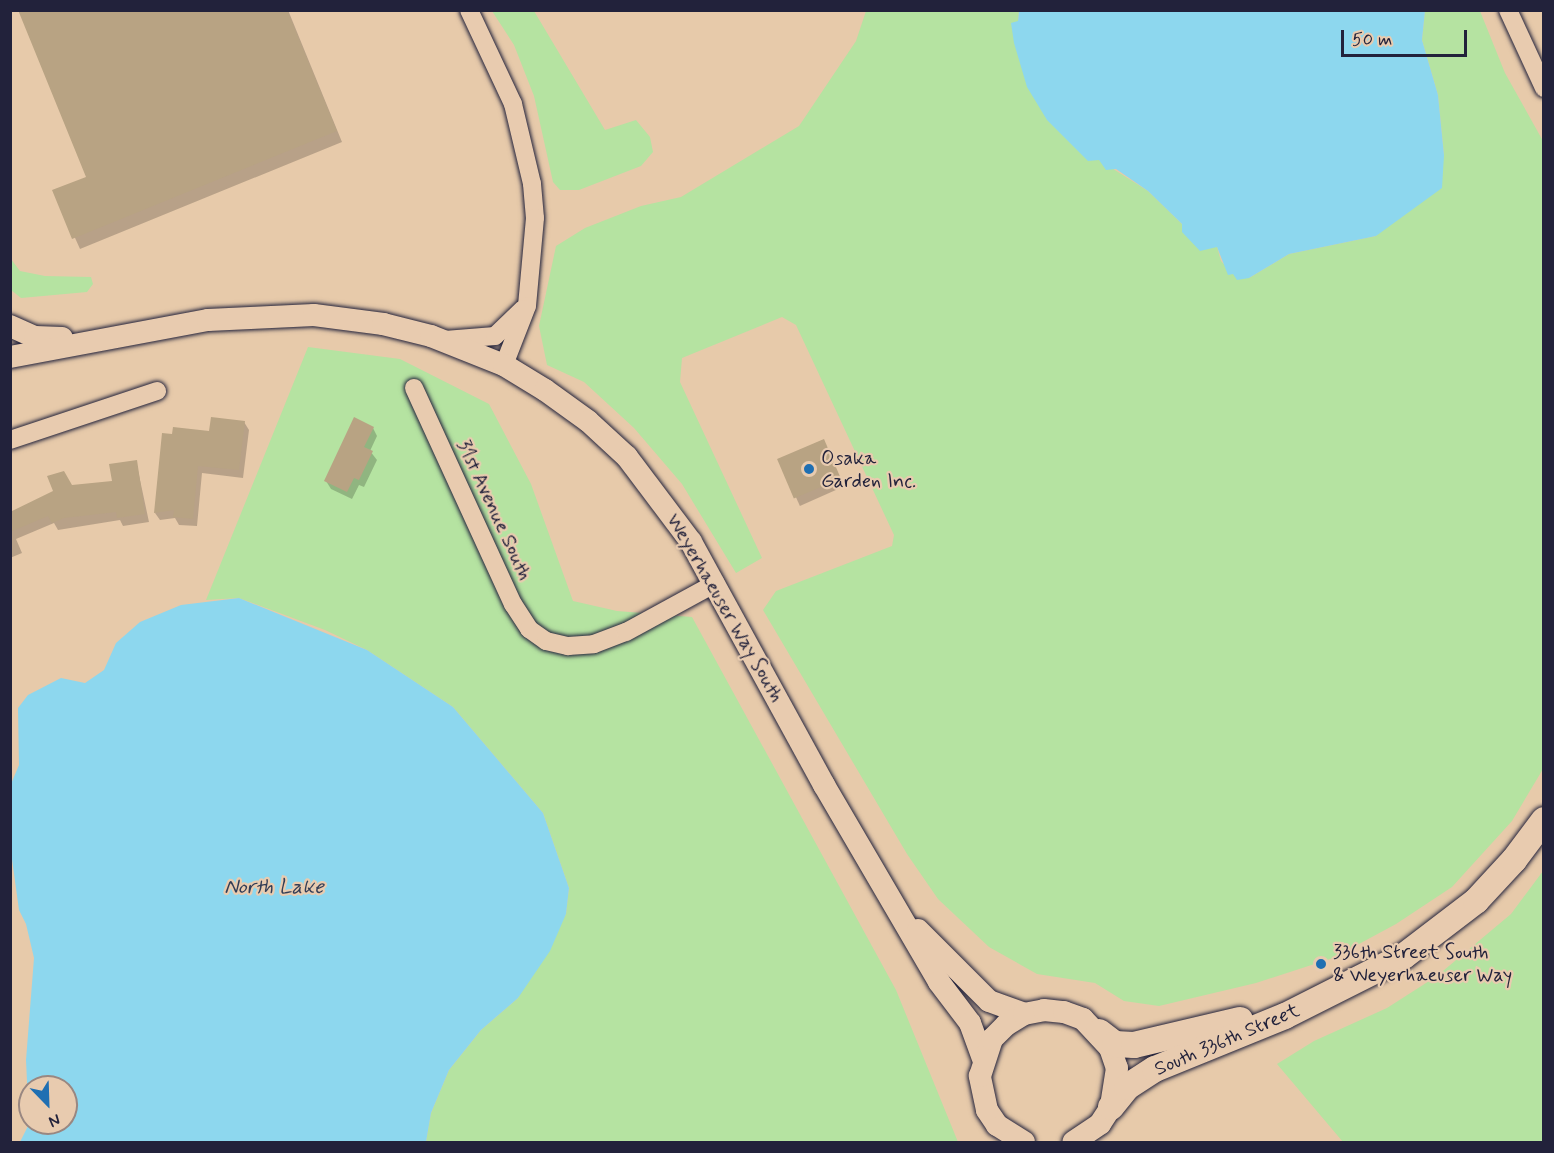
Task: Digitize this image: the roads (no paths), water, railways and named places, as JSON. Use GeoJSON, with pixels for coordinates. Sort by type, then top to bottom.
{"type":"FeatureCollection","features":[{"type":"Feature","properties":{"kind":"main road","name":"South 336th Street"},"geometry":{"type":"LineString","coordinates":[[1111,1107],[1127,1087],[1152,1070],[1285,1016],[1404,956],[1476,901],[1514,860],[1544,820]]}},
{"type":"Feature","properties":{"kind":"main road","name":"South 336th Street"},"geometry":{"type":"LineString","coordinates":[[1099,1032],[1124,1046],[1152,1042],[1280,1009],[1352,984]]}},
{"type":"Feature","properties":{"kind":"street"},"geometry":{"type":"LineString","coordinates":[[468,10],[513,104],[532,184],[535,249],[527,306],[504,365]]}},
{"type":"Feature","properties":{"kind":"street"},"geometry":{"type":"LineString","coordinates":[[1508,10],[1544,88]]}},
{"type":"Feature","properties":{"kind":"street"},"geometry":{"type":"LineString","coordinates":[[442,340],[495,336],[527,306]]}},
{"type":"Feature","properties":{"kind":"street","name":"Weyerhaeuser Way South"},"geometry":{"type":"LineString","coordinates":[[10,357],[208,320],[279,315],[349,318],[442,340],[504,365],[588,421],[627,457],[661,498],[716,584],[824,785],[905,919]]}},
{"type":"Feature","properties":{"kind":"street","name":"Weyerhaeuser Way South"},"geometry":{"type":"LineString","coordinates":[[10,326],[35,337],[93,340]]}},
{"type":"Feature","properties":{"kind":"street","name":"31st Avenue South"},"geometry":{"type":"LineString","coordinates":[[414,388],[513,604],[529,629],[546,641],[568,646],[594,644],[626,632],[716,584]]}},
{"type":"Feature","properties":{"kind":"street"},"geometry":{"type":"LineString","coordinates":[[10,440],[157,391]]}},
{"type":"Feature","properties":{"kind":"street"},"geometry":{"type":"LineString","coordinates":[[905,919],[989,1001],[1024,1014],[1064,1012],[1099,1032],[1117,1068],[1111,1107],[1100,1124],[1079,1141]]}},
{"type":"Feature","properties":{"kind":"street"},"geometry":{"type":"LineString","coordinates":[[905,919],[939,982],[970,1023],[983,1058]]}},
{"type":"Feature","properties":{"kind":"street"},"geometry":{"type":"LineString","coordinates":[[1017,1141],[997,1125],[984,1102],[980,1076],[983,1058],[992,1039],[1024,1014]]}},
{"type":"Feature","properties":{"kind":"water"},"geometry":{"type":"Polygon","coordinates":[[[1019,11],[1425,11],[1422,40],[1438,95],[1444,155],[1442,188],[1376,236],[1289,254],[1249,278],[1237,280],[1233,274],[1228,275],[1217,247],[1200,251],[1182,232],[1182,224],[1148,191],[1116,169],[1106,170],[1099,160],[1088,161],[1047,120],[1027,87],[1014,43],[1011,23],[1018,21],[1019,11]]]}},
{"type":"Feature","properties":{"kind":"water","name":"North Lake"},"geometry":{"type":"Polygon","coordinates":[[[239,598],[367,650],[453,707],[543,813],[569,888],[566,914],[550,951],[518,998],[481,1030],[449,1070],[431,1113],[426,1142],[20,1142],[24,1135],[78,1135],[78,1075],[27,1075],[34,958],[26,924],[19,910],[11,852],[11,784],[19,765],[18,708],[28,695],[61,678],[85,683],[104,670],[116,643],[140,622],[181,605],[239,598]]]}},
{"type":"Feature","properties":{"kind":"place","name":"Osaka Garden Inc."},"geometry":{"type":"Point","coordinates":[809,469]}},
{"type":"Feature","properties":{"kind":"place","name":"336th Street South & Weyerhaeuser Way"},"geometry":{"type":"Point","coordinates":[1321,964]}}]}
